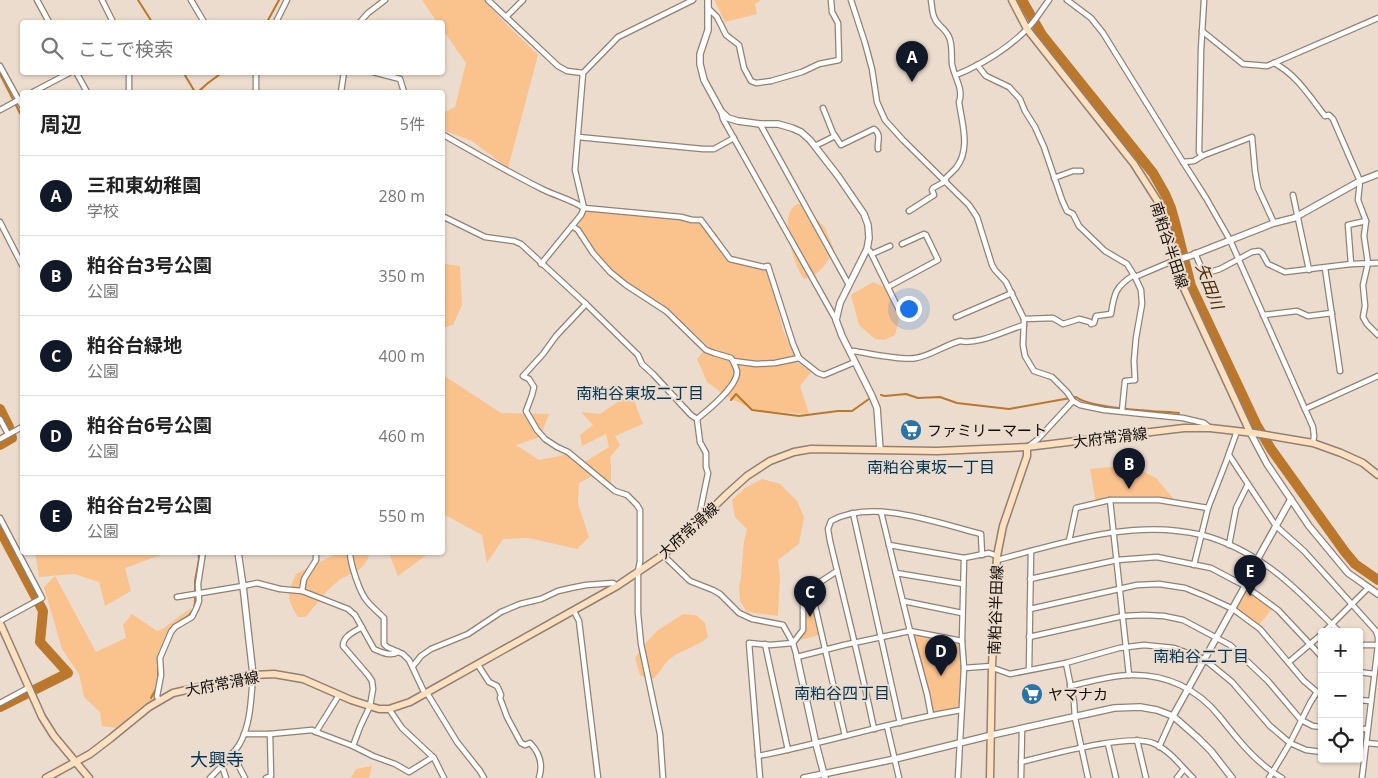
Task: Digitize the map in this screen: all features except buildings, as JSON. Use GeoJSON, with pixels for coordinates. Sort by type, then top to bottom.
{"type":"FeatureCollection","features":[{"type":"Feature","properties":{"kind":"main road","name":"南粕谷半田線"},"geometry":{"type":"LineString","coordinates":[[1012,0],[1028,28],[1145,181],[1157,200],[1167,228],[1181,282],[1252,432]]}},
{"type":"Feature","properties":{"kind":"main road","name":"大府常滑線"},"geometry":{"type":"LineString","coordinates":[[46,778],[90,754],[149,707],[172,693],[253,675],[274,674],[302,679],[379,709],[389,709],[410,702],[617,586],[680,540],[747,476],[770,461],[794,452],[810,449],[937,451],[1027,448],[1184,428],[1210,428],[1252,432],[1313,443],[1341,452],[1363,463],[1378,475]]}},
{"type":"Feature","properties":{"kind":"main road","name":"南粕谷半田線"},"geometry":{"type":"LineString","coordinates":[[990,778],[992,667],[997,558],[1003,526],[1027,456],[1027,448]]}},
{"type":"Feature","properties":{"kind":"main road"},"geometry":{"type":"LineString","coordinates":[[0,622],[28,688],[48,726],[89,778]]}},
{"type":"Feature","properties":{"kind":"street"},"geometry":{"type":"LineString","coordinates":[[37,0],[48,20]]}},
{"type":"Feature","properties":{"kind":"street"},"geometry":{"type":"LineString","coordinates":[[102,0],[112,20]]}},
{"type":"Feature","properties":{"kind":"street"},"geometry":{"type":"LineString","coordinates":[[191,0],[203,20]]}},
{"type":"Feature","properties":{"kind":"street"},"geometry":{"type":"LineString","coordinates":[[277,20],[287,0]]}},
{"type":"Feature","properties":{"kind":"street"},"geometry":{"type":"LineString","coordinates":[[362,20],[385,0]]}},
{"type":"Feature","properties":{"kind":"street"},"geometry":{"type":"LineString","coordinates":[[488,0],[558,66],[567,71],[583,74]]}},
{"type":"Feature","properties":{"kind":"street"},"geometry":{"type":"LineString","coordinates":[[506,17],[523,0]]}},
{"type":"Feature","properties":{"kind":"street"},"geometry":{"type":"LineString","coordinates":[[541,264],[582,214],[584,208],[575,170],[583,74],[618,37],[693,0]]}},
{"type":"Feature","properties":{"kind":"street"},"geometry":{"type":"LineString","coordinates":[[708,0],[708,30],[700,54],[700,64],[704,80],[723,119],[836,320],[877,408],[880,450]]}},
{"type":"Feature","properties":{"kind":"street"},"geometry":{"type":"LineString","coordinates":[[709,9],[717,17],[726,34],[739,45],[744,68],[751,81],[770,81],[802,72],[819,64],[839,60],[838,23],[832,12],[831,0]]}},
{"type":"Feature","properties":{"kind":"street"},"geometry":{"type":"LineString","coordinates":[[851,0],[870,60],[880,110],[885,120],[969,205],[977,218],[992,264],[1006,282],[1024,319],[1023,345],[1025,356],[1034,370],[1052,377],[1067,392],[1072,401],[1080,405],[1183,418],[1204,423],[1210,428]]}},
{"type":"Feature","properties":{"kind":"street"},"geometry":{"type":"LineString","coordinates":[[910,211],[934,195],[933,188],[945,180],[960,162],[965,145],[959,102],[961,97],[952,65],[952,47],[943,27],[935,21],[931,0]]}},
{"type":"Feature","properties":{"kind":"street"},"geometry":{"type":"LineString","coordinates":[[956,75],[1004,50],[1028,28],[1049,0]]}},
{"type":"Feature","properties":{"kind":"street"},"geometry":{"type":"LineString","coordinates":[[1067,0],[1091,18],[1103,34],[1206,198],[1230,240],[1313,427],[1313,443]]}},
{"type":"Feature","properties":{"kind":"street"},"geometry":{"type":"LineString","coordinates":[[1202,156],[1199,152],[1204,0]]}},
{"type":"Feature","properties":{"kind":"street"},"geometry":{"type":"LineString","coordinates":[[1202,31],[1243,64],[1267,66],[1377,19],[1378,25]]}},
{"type":"Feature","properties":{"kind":"street"},"geometry":{"type":"LineString","coordinates":[[1274,63],[1282,67],[1295,79],[1325,116],[1329,115],[1333,119],[1360,181],[1358,200],[1366,221],[1364,236],[1368,263],[1363,285],[1364,317],[1367,324],[1378,335]]}},
{"type":"Feature","properties":{"kind":"street"},"geometry":{"type":"LineString","coordinates":[[977,65],[986,76],[1009,87],[1020,99],[1035,127],[1067,210],[1073,214],[1079,226],[1105,251],[1127,264],[1135,276],[1142,304],[1136,338],[1135,380],[1125,381],[1122,411]]}},
{"type":"Feature","properties":{"kind":"street"},"geometry":{"type":"LineString","coordinates":[[0,66],[20,97]]}},
{"type":"Feature","properties":{"kind":"street"},"geometry":{"type":"LineString","coordinates":[[37,90],[65,75]]}},
{"type":"Feature","properties":{"kind":"street"},"geometry":{"type":"LineString","coordinates":[[78,75],[86,90]]}},
{"type":"Feature","properties":{"kind":"street"},"geometry":{"type":"LineString","coordinates":[[129,75],[129,90]]}},
{"type":"Feature","properties":{"kind":"street"},"geometry":{"type":"LineString","coordinates":[[256,75],[256,90]]}},
{"type":"Feature","properties":{"kind":"street"},"geometry":{"type":"LineString","coordinates":[[340,90],[343,75]]}},
{"type":"Feature","properties":{"kind":"street"},"geometry":{"type":"LineString","coordinates":[[385,75],[400,79],[403,90]]}},
{"type":"Feature","properties":{"kind":"street"},"geometry":{"type":"LineString","coordinates":[[0,110],[20,100]]}},
{"type":"Feature","properties":{"kind":"street"},"geometry":{"type":"LineString","coordinates":[[823,108],[835,136],[841,144],[874,129],[879,136],[878,149]]}},
{"type":"Feature","properties":{"kind":"street"},"geometry":{"type":"LineString","coordinates":[[720,111],[728,118],[738,121],[778,124],[792,128],[806,136],[838,176],[864,214],[868,225],[869,238],[867,249],[840,303],[836,320]]}},
{"type":"Feature","properties":{"kind":"street"},"geometry":{"type":"LineString","coordinates":[[760,124],[849,285]]}},
{"type":"Feature","properties":{"kind":"street"},"geometry":{"type":"LineString","coordinates":[[445,136],[544,190],[584,208],[701,220],[730,259],[764,267],[768,266],[799,358],[818,373],[824,375],[855,362]]}},
{"type":"Feature","properties":{"kind":"street"},"geometry":{"type":"LineString","coordinates":[[815,146],[835,136]]}},
{"type":"Feature","properties":{"kind":"street"},"geometry":{"type":"LineString","coordinates":[[578,137],[709,149],[714,149],[734,138]]}},
{"type":"Feature","properties":{"kind":"street"},"geometry":{"type":"LineString","coordinates":[[1182,162],[1194,161],[1202,156],[1252,137],[1258,188],[1274,223]]}},
{"type":"Feature","properties":{"kind":"street"},"geometry":{"type":"LineString","coordinates":[[1054,178],[1065,173],[1082,170]]}},
{"type":"Feature","properties":{"kind":"street"},"geometry":{"type":"LineString","coordinates":[[1024,319],[1054,318],[1063,324],[1079,319],[1091,324],[1094,323],[1096,316],[1112,314],[1116,290],[1135,276],[1274,223],[1294,218],[1360,181],[1378,174]]}},
{"type":"Feature","properties":{"kind":"street"},"geometry":{"type":"LineString","coordinates":[[1293,195],[1309,270]]}},
{"type":"Feature","properties":{"kind":"street"},"geometry":{"type":"LineString","coordinates":[[445,217],[485,237],[514,240],[521,244],[638,354],[642,364],[697,419],[700,442],[706,453],[708,473],[700,512],[696,519],[699,522]]}},
{"type":"Feature","properties":{"kind":"street"},"geometry":{"type":"LineString","coordinates":[[1351,264],[1348,225],[1366,221]]}},
{"type":"Feature","properties":{"kind":"street"},"geometry":{"type":"LineString","coordinates":[[0,222],[20,261]]}},
{"type":"Feature","properties":{"kind":"street"},"geometry":{"type":"LineString","coordinates":[[572,226],[578,230],[600,261],[626,285],[666,311],[706,350],[731,358],[733,361],[737,371],[735,380],[722,396],[697,419]]}},
{"type":"Feature","properties":{"kind":"street"},"geometry":{"type":"LineString","coordinates":[[888,287],[938,260],[924,234],[902,244]]}},
{"type":"Feature","properties":{"kind":"street"},"geometry":{"type":"LineString","coordinates":[[872,254],[890,246]]}},
{"type":"Feature","properties":{"kind":"street"},"geometry":{"type":"LineString","coordinates":[[867,249],[872,254],[900,312]]}},
{"type":"Feature","properties":{"kind":"street"},"geometry":{"type":"LineString","coordinates":[[1193,255],[1204,274],[1220,269],[1252,252],[1259,251],[1268,264],[1285,272],[1351,264],[1378,263]]}},
{"type":"Feature","properties":{"kind":"street"},"geometry":{"type":"LineString","coordinates":[[1325,268],[1340,371]]}},
{"type":"Feature","properties":{"kind":"street"},"geometry":{"type":"LineString","coordinates":[[956,317],[1012,293]]}},
{"type":"Feature","properties":{"kind":"street"},"geometry":{"type":"LineString","coordinates":[[586,304],[560,331],[523,376],[530,379],[534,387],[526,411],[537,430],[545,439],[568,452],[615,492],[627,495],[638,505],[640,510],[638,613],[641,644],[660,734],[663,778]]}},
{"type":"Feature","properties":{"kind":"street"},"geometry":{"type":"LineString","coordinates":[[1263,315],[1297,312],[1308,316],[1332,313]]}},
{"type":"Feature","properties":{"kind":"street"},"geometry":{"type":"LineString","coordinates":[[853,351],[915,359],[946,345],[991,336],[1024,325]]}},
{"type":"Feature","properties":{"kind":"street"},"geometry":{"type":"LineString","coordinates":[[733,361],[756,364],[799,358]]}},
{"type":"Feature","properties":{"kind":"street"},"geometry":{"type":"LineString","coordinates":[[1305,409],[1378,376]]}},
{"type":"Feature","properties":{"kind":"street"},"geometry":{"type":"LineString","coordinates":[[1027,448],[1038,439],[1072,401]]}},
{"type":"Feature","properties":{"kind":"street"},"geometry":{"type":"LineString","coordinates":[[1183,418],[1186,423],[1184,428]]}},
{"type":"Feature","properties":{"kind":"street"},"geometry":{"type":"LineString","coordinates":[[0,419],[8,434]]}},
{"type":"Feature","properties":{"kind":"street"},"geometry":{"type":"LineString","coordinates":[[0,439],[20,428]]}},
{"type":"Feature","properties":{"kind":"street"},"geometry":{"type":"LineString","coordinates":[[1194,565],[1208,508],[1237,431]]}},
{"type":"Feature","properties":{"kind":"street"},"geometry":{"type":"LineString","coordinates":[[1252,432],[1267,464],[1309,526],[1348,573],[1378,594]]}},
{"type":"Feature","properties":{"kind":"street"},"geometry":{"type":"LineString","coordinates":[[1229,455],[1276,526],[1304,551],[1376,632],[1378,645],[1368,729],[1363,754]]}},
{"type":"Feature","properties":{"kind":"street"},"geometry":{"type":"LineString","coordinates":[[1229,545],[1236,508],[1248,484]]}},
{"type":"Feature","properties":{"kind":"street"},"geometry":{"type":"LineString","coordinates":[[1159,746],[1188,688],[1246,586],[1257,560],[1290,499]]}},
{"type":"Feature","properties":{"kind":"street"},"geometry":{"type":"LineString","coordinates":[[1069,542],[1076,508],[1110,500],[1159,500],[1208,508]]}},
{"type":"Feature","properties":{"kind":"street"},"geometry":{"type":"LineString","coordinates":[[1110,500],[1129,675]]}},
{"type":"Feature","properties":{"kind":"street"},"geometry":{"type":"LineString","coordinates":[[874,729],[828,529],[831,521],[853,512],[867,511],[903,514],[981,534],[982,555]]}},
{"type":"Feature","properties":{"kind":"street"},"geometry":{"type":"LineString","coordinates":[[853,512],[900,723]]}},
{"type":"Feature","properties":{"kind":"street"},"geometry":{"type":"LineString","coordinates":[[881,512],[932,715]]}},
{"type":"Feature","properties":{"kind":"street"},"geometry":{"type":"LineString","coordinates":[[0,518],[42,598],[0,622]]}},
{"type":"Feature","properties":{"kind":"street"},"geometry":{"type":"LineString","coordinates":[[889,545],[964,558],[989,553],[997,558],[1114,532],[1145,529],[1201,534],[1229,545],[1271,568],[1306,597],[1335,628]]}},
{"type":"Feature","properties":{"kind":"street"},"geometry":{"type":"LineString","coordinates":[[1029,670],[1031,551]]}},
{"type":"Feature","properties":{"kind":"street"},"geometry":{"type":"LineString","coordinates":[[663,554],[690,581],[713,590],[739,613],[752,619],[784,625],[793,642],[825,776]]}},
{"type":"Feature","properties":{"kind":"street"},"geometry":{"type":"LineString","coordinates":[[159,701],[157,696],[161,675],[160,658],[171,632],[175,627],[192,617],[199,601],[198,594],[203,555]]}},
{"type":"Feature","properties":{"kind":"street"},"geometry":{"type":"LineString","coordinates":[[210,778],[239,745],[249,716],[253,675],[238,555]]}},
{"type":"Feature","properties":{"kind":"street"},"geometry":{"type":"LineString","coordinates":[[302,591],[304,578],[316,560],[316,555]]}},
{"type":"Feature","properties":{"kind":"street"},"geometry":{"type":"LineString","coordinates":[[350,555],[352,568],[364,596],[384,618],[384,644],[406,656],[413,666],[414,672],[426,694],[457,742],[484,778]]}},
{"type":"Feature","properties":{"kind":"street"},"geometry":{"type":"LineString","coordinates":[[1030,579],[1117,560],[1158,557],[1210,568],[1246,586],[1278,610],[1318,653]]}},
{"type":"Feature","properties":{"kind":"street"},"geometry":{"type":"LineString","coordinates":[[951,778],[958,777],[960,744],[964,668],[962,613],[964,558]]}},
{"type":"Feature","properties":{"kind":"street"},"geometry":{"type":"LineString","coordinates":[[760,778],[749,643],[770,645],[793,642],[803,630],[803,603],[806,594],[811,588],[837,571]]}},
{"type":"Feature","properties":{"kind":"street"},"geometry":{"type":"LineString","coordinates":[[896,573],[963,584]]}},
{"type":"Feature","properties":{"kind":"street"},"geometry":{"type":"LineString","coordinates":[[177,597],[257,583],[280,589],[302,591],[348,609],[355,615],[374,649],[391,654],[398,652]]}},
{"type":"Feature","properties":{"kind":"street"},"geometry":{"type":"LineString","coordinates":[[413,666],[421,656],[431,649],[468,634],[501,612],[520,604],[545,598],[558,591],[586,585],[613,583],[617,586]]}},
{"type":"Feature","properties":{"kind":"street"},"geometry":{"type":"LineString","coordinates":[[1030,609],[1137,585],[1152,584],[1181,588],[1206,596],[1233,609],[1260,629],[1304,680],[1318,691]]}},
{"type":"Feature","properties":{"kind":"street"},"geometry":{"type":"LineString","coordinates":[[811,588],[845,736]]}},
{"type":"Feature","properties":{"kind":"street"},"geometry":{"type":"LineString","coordinates":[[1329,628],[1368,588]]}},
{"type":"Feature","properties":{"kind":"street"},"geometry":{"type":"LineString","coordinates":[[903,601],[962,613]]}},
{"type":"Feature","properties":{"kind":"street"},"geometry":{"type":"LineString","coordinates":[[574,611],[579,621],[598,778]]}},
{"type":"Feature","properties":{"kind":"street"},"geometry":{"type":"LineString","coordinates":[[1029,637],[1123,616],[1164,616],[1183,620],[1230,645],[1268,681],[1301,720],[1318,727]]}},
{"type":"Feature","properties":{"kind":"street"},"geometry":{"type":"LineString","coordinates":[[353,746],[370,706],[373,689],[372,681],[343,646],[343,643],[345,638],[362,626]]}},
{"type":"Feature","properties":{"kind":"street"},"geometry":{"type":"LineString","coordinates":[[797,657],[910,631],[962,641]]}},
{"type":"Feature","properties":{"kind":"street"},"geometry":{"type":"LineString","coordinates":[[1289,662],[1318,637]]}},
{"type":"Feature","properties":{"kind":"street"},"geometry":{"type":"LineString","coordinates":[[765,644],[788,750]]}},
{"type":"Feature","properties":{"kind":"street"},"geometry":{"type":"LineString","coordinates":[[964,668],[992,667],[1010,674],[1066,663],[1126,647],[1144,645],[1174,648],[1204,659],[1232,682],[1270,726],[1290,743],[1306,750],[1318,752]]}},
{"type":"Feature","properties":{"kind":"street"},"geometry":{"type":"LineString","coordinates":[[1363,645],[1378,645]]}},
{"type":"Feature","properties":{"kind":"street"},"geometry":{"type":"LineString","coordinates":[[1066,663],[1074,702],[1074,718],[1087,778]]}},
{"type":"Feature","properties":{"kind":"street"},"geometry":{"type":"LineString","coordinates":[[478,665],[489,682],[497,686],[507,717],[521,744],[530,743],[536,750],[541,763],[539,778]]}},
{"type":"Feature","properties":{"kind":"street"},"geometry":{"type":"LineString","coordinates":[[1363,673],[1374,674]]}},
{"type":"Feature","properties":{"kind":"street"},"geometry":{"type":"LineString","coordinates":[[1070,686],[1129,675],[1150,675],[1173,681],[1203,698],[1260,763],[1282,778]]}},
{"type":"Feature","properties":{"kind":"street"},"geometry":{"type":"LineString","coordinates":[[0,703],[28,688]]}},
{"type":"Feature","properties":{"kind":"street"},"geometry":{"type":"LineString","coordinates":[[316,732],[339,695]]}},
{"type":"Feature","properties":{"kind":"street"},"geometry":{"type":"LineString","coordinates":[[1269,778],[1301,720],[1318,696]]}},
{"type":"Feature","properties":{"kind":"street"},"geometry":{"type":"LineString","coordinates":[[1363,700],[1371,701]]}},
{"type":"Feature","properties":{"kind":"street"},"geometry":{"type":"LineString","coordinates":[[804,778],[825,776],[992,735],[1114,708],[1140,707],[1157,710],[1173,716],[1211,751],[1232,778]]}},
{"type":"Feature","properties":{"kind":"street"},"geometry":{"type":"LineString","coordinates":[[389,709],[402,728],[433,757],[444,778]]}},
{"type":"Feature","properties":{"kind":"street"},"geometry":{"type":"LineString","coordinates":[[758,756],[816,744],[932,715],[961,710]]}},
{"type":"Feature","properties":{"kind":"street"},"geometry":{"type":"LineString","coordinates":[[887,726],[899,778]]}},
{"type":"Feature","properties":{"kind":"street"},"geometry":{"type":"LineString","coordinates":[[1021,778],[1022,729]]}},
{"type":"Feature","properties":{"kind":"street"},"geometry":{"type":"LineString","coordinates":[[1363,729],[1368,729]]}},
{"type":"Feature","properties":{"kind":"street"},"geometry":{"type":"LineString","coordinates":[[244,734],[270,734],[312,730],[395,764],[409,772],[433,757]]}},
{"type":"Feature","properties":{"kind":"street"},"geometry":{"type":"LineString","coordinates":[[266,778],[270,776],[270,734]]}},
{"type":"Feature","properties":{"kind":"street"},"geometry":{"type":"LineString","coordinates":[[1137,740],[1146,778]]}},
{"type":"Feature","properties":{"kind":"street"},"geometry":{"type":"LineString","coordinates":[[1021,762],[1081,748],[1137,740],[1159,746],[1170,754],[1193,778]]}},
{"type":"Feature","properties":{"kind":"street"},"geometry":{"type":"LineString","coordinates":[[1366,743],[1378,744]]}},
{"type":"Feature","properties":{"kind":"street"},"geometry":{"type":"LineString","coordinates":[[1108,744],[1116,778]]}},
{"type":"Feature","properties":{"kind":"street"},"geometry":{"type":"LineString","coordinates":[[232,753],[245,778]]}},
{"type":"Feature","properties":{"kind":"street"},"geometry":{"type":"LineString","coordinates":[[1362,763],[1362,778]]}},
{"type":"Feature","properties":{"kind":"street"},"geometry":{"type":"LineString","coordinates":[[222,766],[226,778]]}},
{"type":"Feature","properties":{"kind":"street"},"geometry":{"type":"LineString","coordinates":[[1177,778],[1184,769]]}},
{"type":"Feature","properties":{"kind":"shaded area"},"geometry":{"type":"Polygon","coordinates":[[[422,0],[484,0],[538,55],[508,168],[472,141],[445,131],[445,112],[455,107],[466,63],[445,33],[445,20],[436,20],[422,0]]]}},
{"type":"Feature","properties":{"kind":"shaded area"},"geometry":{"type":"Polygon","coordinates":[[[714,0],[761,0],[755,4],[757,14],[725,22],[714,0]]]}},
{"type":"Feature","properties":{"kind":"shaded area"},"geometry":{"type":"Polygon","coordinates":[[[797,204],[804,204],[825,228],[834,249],[819,272],[804,279],[796,265],[790,245],[788,225],[792,209],[797,204]]]}},
{"type":"Feature","properties":{"kind":"shaded area"},"geometry":{"type":"Polygon","coordinates":[[[586,209],[700,221],[716,233],[734,263],[768,269],[783,330],[797,362],[811,372],[800,386],[809,414],[756,411],[726,396],[707,382],[697,359],[708,346],[670,310],[617,276],[597,255],[578,227],[586,209]]]}},
{"type":"Feature","properties":{"kind":"shaded area"},"geometry":{"type":"Polygon","coordinates":[[[445,264],[460,266],[462,305],[453,325],[445,327],[445,264]]]}},
{"type":"Feature","properties":{"kind":"shaded area"},"geometry":{"type":"Polygon","coordinates":[[[873,282],[893,291],[900,315],[895,335],[884,340],[875,339],[859,325],[851,295],[873,282]]]}},
{"type":"Feature","properties":{"kind":"shaded area"},"geometry":{"type":"Polygon","coordinates":[[[445,376],[501,413],[549,414],[540,437],[516,445],[539,460],[569,454],[580,465],[609,447],[606,434],[582,446],[580,435],[593,425],[581,412],[600,414],[631,393],[643,424],[615,436],[620,445],[610,457],[611,485],[598,473],[579,483],[578,504],[589,537],[577,549],[529,538],[503,539],[487,563],[482,535],[445,515],[445,376]]]}},
{"type":"Feature","properties":{"kind":"shaded area"},"geometry":{"type":"Polygon","coordinates":[[[1130,465],[1156,478],[1176,502],[1110,500],[1096,503],[1090,469],[1130,465]]]}},
{"type":"Feature","properties":{"kind":"shaded area"},"geometry":{"type":"Polygon","coordinates":[[[762,479],[780,484],[797,501],[804,517],[799,544],[778,560],[780,577],[778,616],[747,612],[740,601],[739,587],[747,529],[735,517],[732,500],[745,488],[762,479]]]}},
{"type":"Feature","properties":{"kind":"shaded area"},"geometry":{"type":"Polygon","coordinates":[[[34,555],[161,555],[125,568],[131,591],[105,606],[99,582],[74,574],[39,577],[34,555]]]}},
{"type":"Feature","properties":{"kind":"shaded area"},"geometry":{"type":"Polygon","coordinates":[[[334,555],[369,556],[359,570],[333,585],[305,617],[298,617],[291,605],[289,596],[296,574],[334,555]]]}},
{"type":"Feature","properties":{"kind":"shaded area"},"geometry":{"type":"Polygon","coordinates":[[[390,555],[426,555],[398,576],[390,555]]]}},
{"type":"Feature","properties":{"kind":"shaded area"},"geometry":{"type":"Polygon","coordinates":[[[55,576],[96,652],[126,638],[123,625],[132,614],[157,631],[192,607],[188,613],[167,631],[157,663],[158,678],[155,699],[144,705],[116,728],[102,726],[100,712],[84,697],[79,674],[62,649],[44,587],[55,576]]]}},
{"type":"Feature","properties":{"kind":"shaded area"},"geometry":{"type":"Polygon","coordinates":[[[1245,586],[1274,607],[1257,627],[1233,609],[1245,586]]]}},
{"type":"Feature","properties":{"kind":"shaded area"},"geometry":{"type":"Polygon","coordinates":[[[810,596],[819,635],[796,641],[804,629],[805,604],[810,596]]]}},
{"type":"Feature","properties":{"kind":"shaded area"},"geometry":{"type":"Polygon","coordinates":[[[683,614],[696,615],[705,623],[708,637],[672,657],[654,678],[650,680],[640,675],[635,658],[644,645],[657,631],[683,614]]]}},
{"type":"Feature","properties":{"kind":"shaded area"},"geometry":{"type":"Polygon","coordinates":[[[910,631],[962,641],[961,710],[931,715],[910,631]]]}},
{"type":"Feature","properties":{"kind":"shaded area"},"geometry":{"type":"Polygon","coordinates":[[[372,766],[369,778],[351,778],[356,769],[372,766]]]}},
{"type":"Feature","properties":{"kind":"waterway"},"geometry":{"type":"LineString","coordinates":[[138,0],[151,20]]}},
{"type":"Feature","properties":{"kind":"waterway"},"geometry":{"type":"LineString","coordinates":[[268,20],[279,0]]}},
{"type":"Feature","properties":{"kind":"waterway","name":"矢田川"},"geometry":{"type":"LineString","coordinates":[[1022,0],[1042,35],[1153,173],[1165,194],[1171,208],[1191,286],[1256,424],[1271,449],[1345,552],[1355,564],[1378,580]]}},
{"type":"Feature","properties":{"kind":"waterway"},"geometry":{"type":"LineString","coordinates":[[0,74],[20,113]]}},
{"type":"Feature","properties":{"kind":"waterway"},"geometry":{"type":"LineString","coordinates":[[185,75],[194,90]]}},
{"type":"Feature","properties":{"kind":"waterway"},"geometry":{"type":"LineString","coordinates":[[200,90],[219,75]]}},
{"type":"Feature","properties":{"kind":"waterway"},"geometry":{"type":"LineString","coordinates":[[731,400],[736,394],[752,410],[799,416],[852,411],[869,399]]}},
{"type":"Feature","properties":{"kind":"waterway"},"geometry":{"type":"LineString","coordinates":[[881,395],[906,394],[918,398],[940,397],[957,403],[1009,409],[1076,397],[1084,401],[1110,407],[1179,413]]}},
{"type":"Feature","properties":{"kind":"waterway"},"geometry":{"type":"LineString","coordinates":[[0,409],[12,438],[0,445]]}},
{"type":"Feature","properties":{"kind":"waterway"},"geometry":{"type":"LineString","coordinates":[[0,530],[43,611],[40,642],[68,673],[0,707]]}},
{"type":"Feature","properties":{"kind":"waterway"},"geometry":{"type":"LineString","coordinates":[[158,682],[158,660],[169,631],[194,609],[198,555]]}},
{"type":"Feature","properties":{"kind":"waterway"},"geometry":{"type":"LineString","coordinates":[[151,698],[157,687]]}},
{"type":"Feature","properties":{"kind":"place","name":"三和東幼稚園"},"geometry":{"type":"Point","coordinates":[912,82]}},
{"type":"Feature","properties":{"kind":"place","name":"ファミリーマート"},"geometry":{"type":"Point","coordinates":[911,430]}},
{"type":"Feature","properties":{"kind":"place","name":"粕谷台3号公園"},"geometry":{"type":"Point","coordinates":[1129,489]}},
{"type":"Feature","properties":{"kind":"place","name":"粕谷台2号公園"},"geometry":{"type":"Point","coordinates":[1250,596]}},
{"type":"Feature","properties":{"kind":"place","name":"粕谷台緑地"},"geometry":{"type":"Point","coordinates":[810,617]}},
{"type":"Feature","properties":{"kind":"place","name":"粕谷台6号公園"},"geometry":{"type":"Point","coordinates":[941,676]}},
{"type":"Feature","properties":{"kind":"place","name":"ヤマナカ"},"geometry":{"type":"Point","coordinates":[1032,694]}},
{"type":"Feature","properties":{"kind":"district","name":"南粕谷東坂二丁目"},"geometry":{"type":"Point","coordinates":[640,393]}},
{"type":"Feature","properties":{"kind":"district","name":"南粕谷東坂一丁目"},"geometry":{"type":"Point","coordinates":[931,467]}},
{"type":"Feature","properties":{"kind":"district","name":"南粕谷二丁目"},"geometry":{"type":"Point","coordinates":[1201,656]}},
{"type":"Feature","properties":{"kind":"district","name":"南粕谷四丁目"},"geometry":{"type":"Point","coordinates":[842,693]}},
{"type":"Feature","properties":{"kind":"district","name":"大興寺"},"geometry":{"type":"Point","coordinates":[217,759]}}]}
